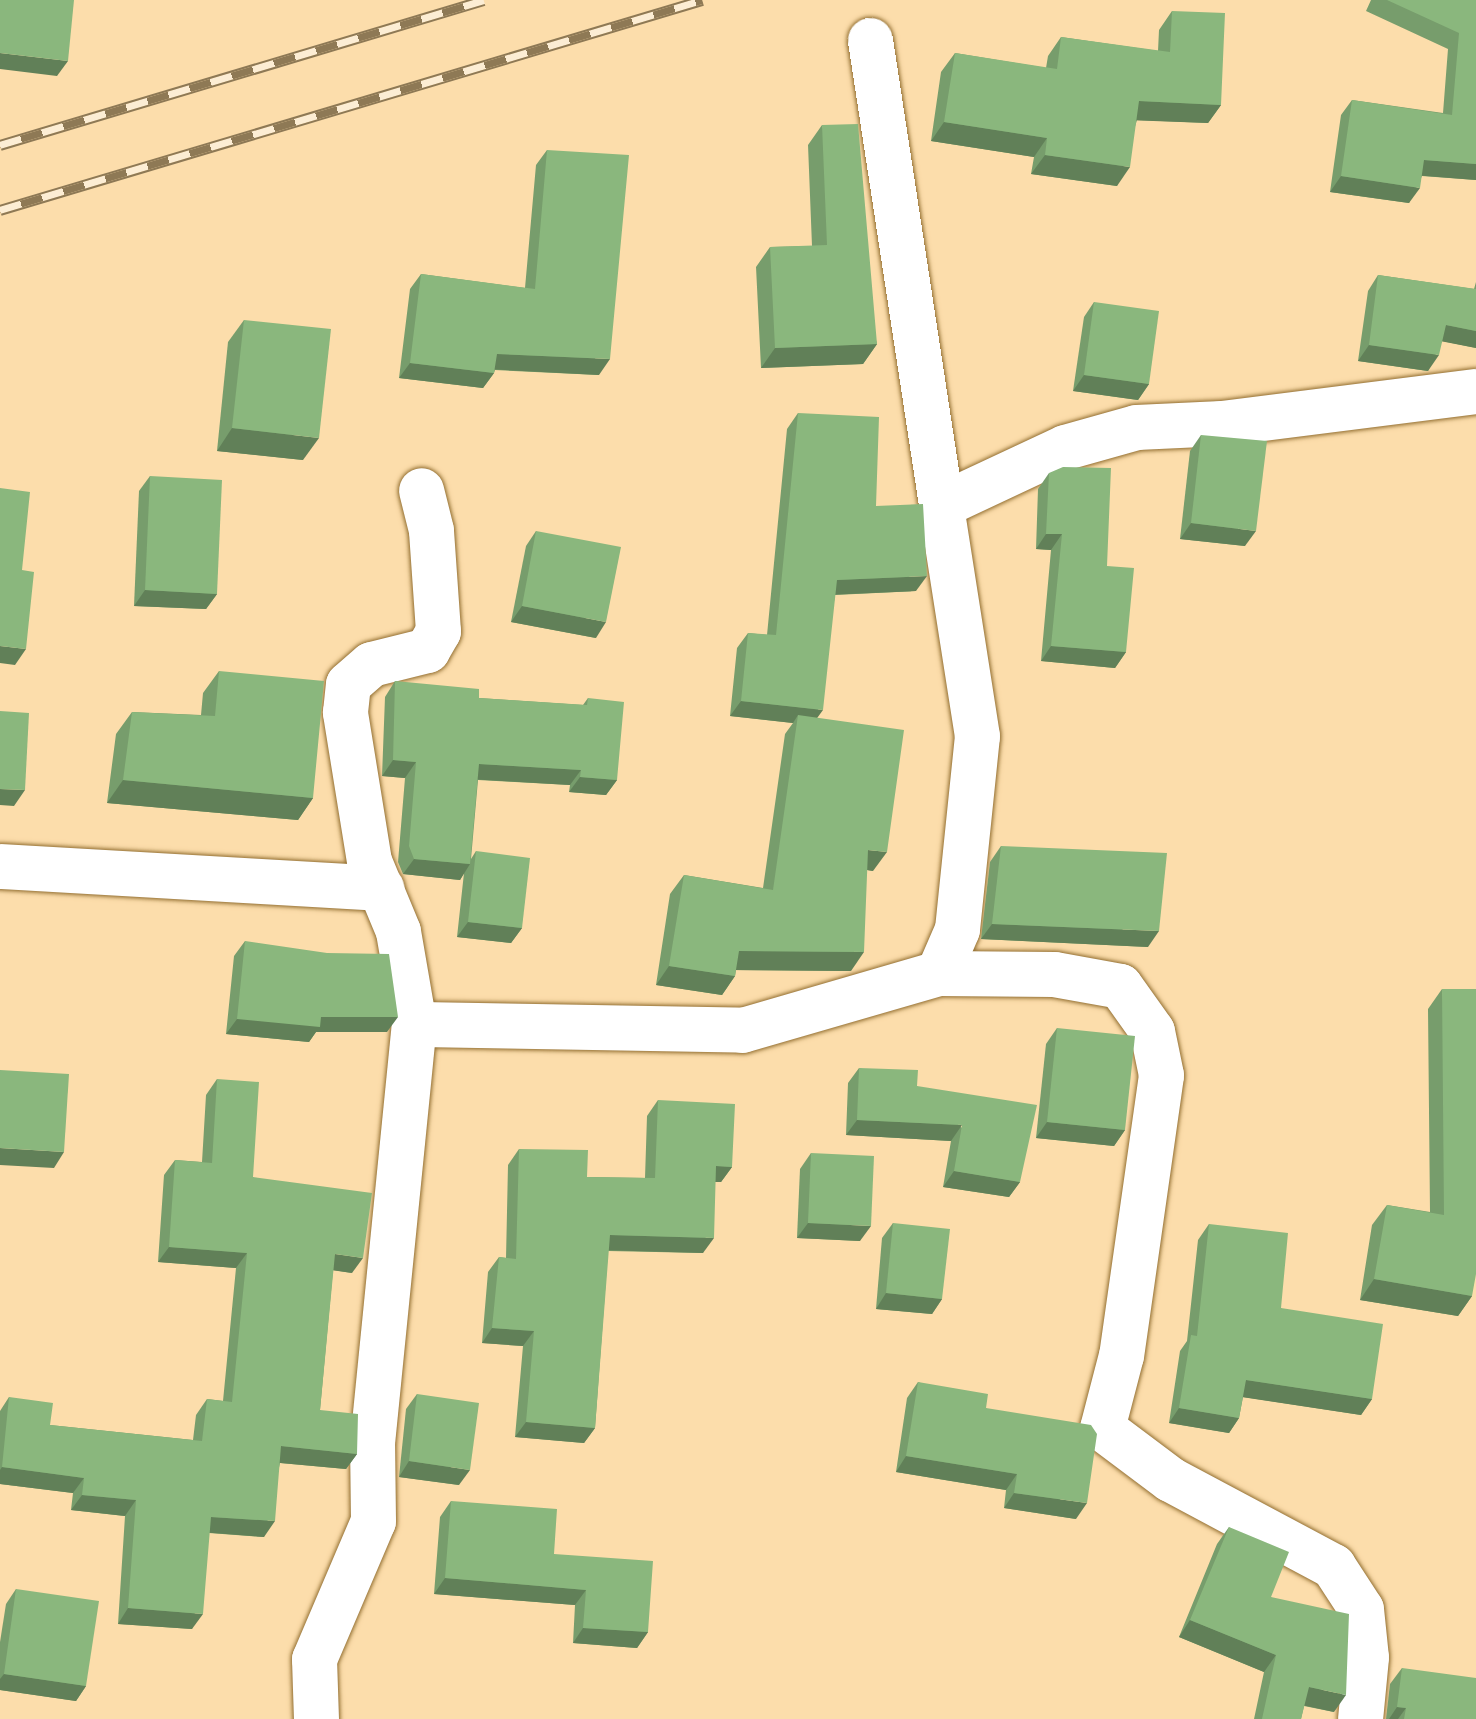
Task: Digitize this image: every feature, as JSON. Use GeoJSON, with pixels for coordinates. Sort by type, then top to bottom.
{"type":"FeatureCollection","features":[{"type":"Feature","properties":{"kind":"street"},"geometry":{"type":"LineString","coordinates":[[870,40],[977,736],[957,930],[938,973]]}},
{"type":"Feature","properties":{"kind":"street"},"geometry":{"type":"LineString","coordinates":[[941,505],[1065,447],[1136,427],[1222,423],[1476,391]]}},
{"type":"Feature","properties":{"kind":"street"},"geometry":{"type":"LineString","coordinates":[[316,1719],[314,1659],[373,1521],[372,1442],[414,1024],[398,931],[369,860],[345,712],[348,684],[371,664],[427,650],[438,631],[431,530],[421,490]]}},
{"type":"Feature","properties":{"kind":"street"},"geometry":{"type":"LineString","coordinates":[[0,866],[381,888]]}},
{"type":"Feature","properties":{"kind":"street"},"geometry":{"type":"LineString","coordinates":[[414,1024],[742,1030],[938,973],[1054,974],[1120,986],[1152,1031],[1162,1074],[1120,1355],[1102,1428],[1170,1479],[1333,1566],[1361,1609],[1366,1657],[1360,1719]]}},
{"type":"Feature","properties":{"kind":"building"},"geometry":{"type":"Polygon","coordinates":[[[0,0],[74,0],[68,61],[0,53],[0,0]]]}},
{"type":"Feature","properties":{"kind":"building"},"geometry":{"type":"Polygon","coordinates":[[[1387,0],[1476,0],[1476,164],[1424,160],[1420,188],[1341,176],[1352,100],[1452,115],[1459,33],[1387,0]]]}},
{"type":"Feature","properties":{"kind":"building"},"geometry":{"type":"Polygon","coordinates":[[[1172,11],[1225,13],[1221,105],[1139,101],[1130,167],[1045,155],[1047,138],[944,122],[955,53],[1057,69],[1061,37],[1170,52],[1172,11]]]}},
{"type":"Feature","properties":{"kind":"building"},"geometry":{"type":"Polygon","coordinates":[[[858,124],[877,344],[775,348],[770,247],[827,245],[822,125],[858,124]]]}},
{"type":"Feature","properties":{"kind":"building"},"geometry":{"type":"Polygon","coordinates":[[[547,150],[629,155],[610,359],[497,354],[494,373],[410,363],[421,274],[535,289],[547,150]]]}},
{"type":"Feature","properties":{"kind":"building"},"geometry":{"type":"Polygon","coordinates":[[[1378,275],[1476,289],[1476,331],[1446,325],[1439,355],[1369,345],[1378,275]]]}},
{"type":"Feature","properties":{"kind":"building"},"geometry":{"type":"Polygon","coordinates":[[[1094,302],[1159,311],[1149,384],[1084,375],[1094,302]]]}},
{"type":"Feature","properties":{"kind":"building"},"geometry":{"type":"Polygon","coordinates":[[[244,320],[331,329],[319,438],[232,428],[244,320]]]}},
{"type":"Feature","properties":{"kind":"building"},"geometry":{"type":"Polygon","coordinates":[[[798,413],[879,417],[876,506],[923,504],[927,576],[837,580],[823,710],[741,701],[748,633],[776,635],[798,413]]]}},
{"type":"Feature","properties":{"kind":"building"},"geometry":{"type":"Polygon","coordinates":[[[1201,435],[1267,441],[1256,531],[1191,523],[1201,435]]]}},
{"type":"Feature","properties":{"kind":"building"},"geometry":{"type":"Polygon","coordinates":[[[1063,467],[1111,468],[1107,566],[1134,568],[1126,652],[1051,646],[1062,534],[1046,534],[1049,473],[1063,467]]]}},
{"type":"Feature","properties":{"kind":"building"},"geometry":{"type":"Polygon","coordinates":[[[150,476],[222,480],[217,594],[145,590],[150,476]]]}},
{"type":"Feature","properties":{"kind":"building"},"geometry":{"type":"Polygon","coordinates":[[[0,488],[30,492],[22,570],[34,572],[26,649],[0,646],[0,488]]]}},
{"type":"Feature","properties":{"kind":"building"},"geometry":{"type":"Polygon","coordinates":[[[536,531],[621,547],[606,622],[522,606],[536,531]]]}},
{"type":"Feature","properties":{"kind":"building"},"geometry":{"type":"Polygon","coordinates":[[[219,671],[324,681],[313,798],[123,780],[132,712],[215,716],[219,671]]]}},
{"type":"Feature","properties":{"kind":"building"},"geometry":{"type":"Polygon","coordinates":[[[395,681],[479,689],[479,698],[587,705],[588,698],[624,702],[617,780],[580,777],[581,770],[479,764],[470,864],[414,859],[409,846],[416,762],[393,760],[395,681]]]}},
{"type":"Feature","properties":{"kind":"building"},"geometry":{"type":"Polygon","coordinates":[[[0,711],[29,713],[25,790],[0,789],[0,711]]]}},
{"type":"Feature","properties":{"kind":"building"},"geometry":{"type":"Polygon","coordinates":[[[798,715],[904,730],[887,852],[868,850],[864,952],[739,951],[735,976],[669,966],[684,875],[773,890],[798,715]]]}},
{"type":"Feature","properties":{"kind":"building"},"geometry":{"type":"Polygon","coordinates":[[[1001,846],[1167,853],[1159,931],[992,924],[1001,846]]]}},
{"type":"Feature","properties":{"kind":"building"},"geometry":{"type":"Polygon","coordinates":[[[476,851],[530,858],[522,928],[468,922],[476,851]]]}},
{"type":"Feature","properties":{"kind":"building"},"geometry":{"type":"Polygon","coordinates":[[[245,941],[327,953],[389,954],[398,1017],[321,1017],[320,1027],[237,1019],[245,941]]]}},
{"type":"Feature","properties":{"kind":"building"},"geometry":{"type":"Polygon","coordinates":[[[1442,989],[1476,989],[1476,1274],[1472,1296],[1374,1279],[1387,1205],[1444,1215],[1442,989]]]}},
{"type":"Feature","properties":{"kind":"building"},"geometry":{"type":"Polygon","coordinates":[[[1057,1028],[1135,1036],[1125,1130],[1047,1122],[1057,1028]]]}},
{"type":"Feature","properties":{"kind":"building"},"geometry":{"type":"Polygon","coordinates":[[[859,1068],[918,1070],[917,1086],[1037,1105],[1020,1182],[954,1171],[962,1125],[857,1120],[859,1068]]]}},
{"type":"Feature","properties":{"kind":"building"},"geometry":{"type":"Polygon","coordinates":[[[0,1070],[69,1074],[64,1152],[0,1148],[0,1070]]]}},
{"type":"Feature","properties":{"kind":"building"},"geometry":{"type":"Polygon","coordinates":[[[217,1079],[259,1082],[253,1177],[372,1193],[363,1258],[335,1254],[320,1410],[358,1414],[357,1454],[281,1446],[275,1521],[211,1517],[203,1614],[128,1608],[136,1500],[82,1495],[84,1478],[2,1467],[9,1397],[53,1403],[50,1425],[202,1441],[207,1399],[232,1402],[247,1253],[169,1247],[175,1160],[212,1163],[217,1079]]]}},
{"type":"Feature","properties":{"kind":"building"},"geometry":{"type":"Polygon","coordinates":[[[658,1100],[735,1104],[732,1167],[716,1166],[714,1238],[610,1235],[595,1428],[526,1422],[534,1331],[492,1328],[499,1257],[516,1259],[519,1149],[588,1150],[587,1177],[655,1178],[658,1100]]]}},
{"type":"Feature","properties":{"kind":"building"},"geometry":{"type":"Polygon","coordinates":[[[811,1153],[874,1156],[871,1226],[808,1223],[811,1153]]]}},
{"type":"Feature","properties":{"kind":"building"},"geometry":{"type":"Polygon","coordinates":[[[893,1223],[950,1229],[942,1299],[886,1293],[893,1223]]]}},
{"type":"Feature","properties":{"kind":"building"},"geometry":{"type":"Polygon","coordinates":[[[1209,1224],[1288,1233],[1281,1308],[1383,1324],[1372,1399],[1246,1380],[1239,1418],[1179,1408],[1191,1335],[1197,1336],[1209,1224]]]}},
{"type":"Feature","properties":{"kind":"building"},"geometry":{"type":"Polygon","coordinates":[[[918,1382],[988,1394],[986,1408],[1091,1425],[1097,1434],[1087,1503],[1014,1493],[1017,1474],[906,1456],[918,1382]]]}},
{"type":"Feature","properties":{"kind":"building"},"geometry":{"type":"Polygon","coordinates":[[[417,1394],[479,1403],[470,1470],[409,1461],[417,1394]]]}},
{"type":"Feature","properties":{"kind":"building"},"geometry":{"type":"Polygon","coordinates":[[[451,1501],[557,1509],[554,1554],[653,1561],[648,1632],[583,1628],[586,1590],[445,1578],[451,1501]]]}},
{"type":"Feature","properties":{"kind":"building"},"geometry":{"type":"Polygon","coordinates":[[[1229,1527],[1289,1552],[1271,1597],[1349,1614],[1346,1695],[1309,1687],[1301,1719],[1262,1719],[1276,1655],[1190,1620],[1229,1527]]]}},
{"type":"Feature","properties":{"kind":"building"},"geometry":{"type":"Polygon","coordinates":[[[16,1589],[99,1601],[86,1686],[4,1674],[16,1589]]]}},
{"type":"Feature","properties":{"kind":"building"},"geometry":{"type":"Polygon","coordinates":[[[1402,1668],[1476,1678],[1476,1719],[1404,1719],[1406,1708],[1397,1707],[1402,1668]]]}},
{"type":"Feature","properties":{"kind":"railway"},"geometry":{"type":"LineString","coordinates":[[0,145],[484,0]]}},
{"type":"Feature","properties":{"kind":"railway"},"geometry":{"type":"LineString","coordinates":[[0,210],[702,0]]}}]}
